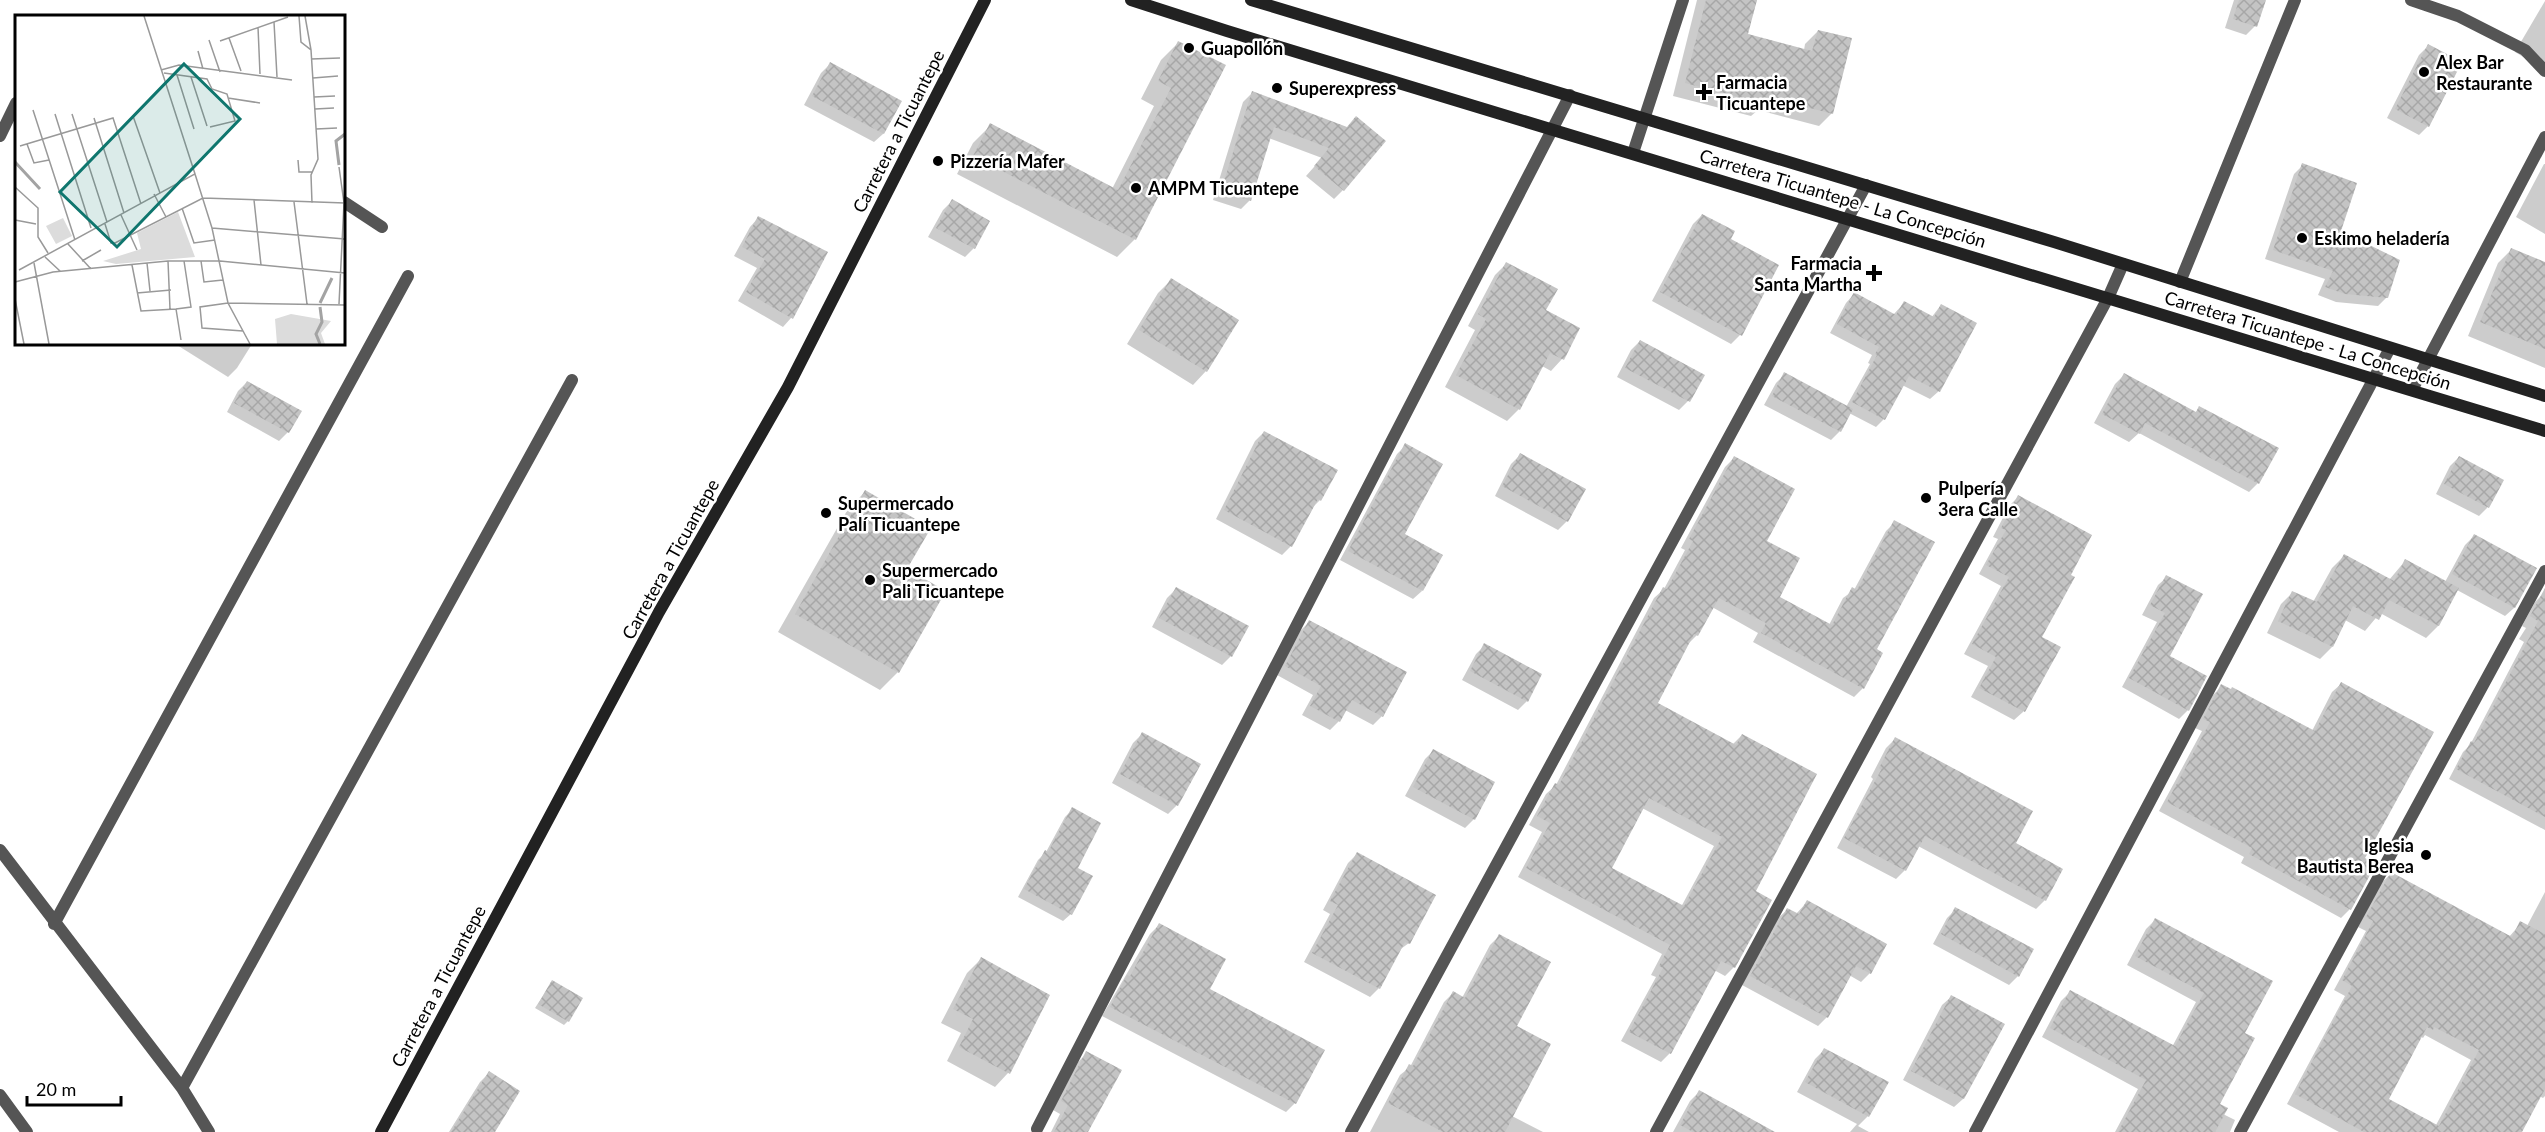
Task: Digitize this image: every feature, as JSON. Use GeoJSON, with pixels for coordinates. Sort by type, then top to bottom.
{"type":"FeatureCollection","features":[{"type":"Feature","properties":{"kind":"main road","name":"Carretera a Ticuantepe"},"geometry":{"type":"LineString","coordinates":[[381,1132],[659,612],[788,387],[985,0]]}},
{"type":"Feature","properties":{"kind":"main road","name":"Carretera Ticuantepe - La Concepción"},"geometry":{"type":"LineString","coordinates":[[1131,0],[2545,431]]}},
{"type":"Feature","properties":{"kind":"main road","name":"Carretera Ticuantepe - La Concepción"},"geometry":{"type":"LineString","coordinates":[[1251,0],[1866,185],[2545,396]]}},
{"type":"Feature","properties":{"kind":"street"},"geometry":{"type":"LineString","coordinates":[[1633,153],[1683,0]]}},
{"type":"Feature","properties":{"kind":"street"},"geometry":{"type":"LineString","coordinates":[[2180,282],[2295,0]]}},
{"type":"Feature","properties":{"kind":"street"},"geometry":{"type":"LineString","coordinates":[[2411,0],[2458,16],[2525,50],[2545,70]]}},
{"type":"Feature","properties":{"kind":"street"},"geometry":{"type":"LineString","coordinates":[[1037,1130],[1570,95]]}},
{"type":"Feature","properties":{"kind":"street"},"geometry":{"type":"LineString","coordinates":[[0,136],[15,104]]}},
{"type":"Feature","properties":{"kind":"street"},"geometry":{"type":"LineString","coordinates":[[2412,390],[2545,137]]}},
{"type":"Feature","properties":{"kind":"street"},"geometry":{"type":"LineString","coordinates":[[1351,1132],[1866,185]]}},
{"type":"Feature","properties":{"kind":"street"},"geometry":{"type":"LineString","coordinates":[[345,203],[382,227]]}},
{"type":"Feature","properties":{"kind":"street"},"geometry":{"type":"LineString","coordinates":[[1656,1132],[2108,298],[2122,264]]}},
{"type":"Feature","properties":{"kind":"street"},"geometry":{"type":"LineString","coordinates":[[54,924],[408,276]]}},
{"type":"Feature","properties":{"kind":"street"},"geometry":{"type":"LineString","coordinates":[[1976,1132],[2376,379],[2390,348]]}},
{"type":"Feature","properties":{"kind":"street"},"geometry":{"type":"LineString","coordinates":[[182,1088],[572,380]]}},
{"type":"Feature","properties":{"kind":"street"},"geometry":{"type":"LineString","coordinates":[[2240,1132],[2545,572]]}},
{"type":"Feature","properties":{"kind":"street"},"geometry":{"type":"LineString","coordinates":[[0,850],[54,924],[182,1088],[209,1132]]}},
{"type":"Feature","properties":{"kind":"street"},"geometry":{"type":"LineString","coordinates":[[0,1095],[27,1132]]}},
{"type":"Feature","properties":{"kind":"building"},"geometry":{"type":"Polygon","coordinates":[[[1706,0],[1757,0],[1748,34],[1812,51],[1818,30],[1852,38],[1833,114],[1767,97],[1765,104],[1685,83],[1706,0]]]}},
{"type":"Feature","properties":{"kind":"building"},"geometry":{"type":"Polygon","coordinates":[[[2239,0],[2266,0],[2257,27],[2233,19],[2239,0]]]}},
{"type":"Feature","properties":{"kind":"building"},"geometry":{"type":"Polygon","coordinates":[[[1178,41],[1226,65],[1136,240],[973,156],[990,123],[1118,190],[1171,88],[1158,81],[1178,41]]]}},
{"type":"Feature","properties":{"kind":"building"},"geometry":{"type":"Polygon","coordinates":[[[2428,44],[2462,62],[2429,127],[2395,109],[2428,44]]]}},
{"type":"Feature","properties":{"kind":"building"},"geometry":{"type":"Polygon","coordinates":[[[830,62],[902,101],[884,134],[812,96],[830,62]]]}},
{"type":"Feature","properties":{"kind":"building"},"geometry":{"type":"Polygon","coordinates":[[[1252,91],[1347,127],[1356,116],[1386,141],[1344,191],[1314,166],[1329,148],[1274,127],[1251,201],[1221,191],[1252,91]]]}},
{"type":"Feature","properties":{"kind":"building"},"geometry":{"type":"Polygon","coordinates":[[[2302,163],[2357,183],[2341,231],[2400,260],[2388,298],[2345,294],[2325,287],[2333,271],[2273,250],[2302,163]]]}},
{"type":"Feature","properties":{"kind":"building"},"geometry":{"type":"Polygon","coordinates":[[[952,199],[990,221],[975,249],[936,228],[952,199]]]}},
{"type":"Feature","properties":{"kind":"building"},"geometry":{"type":"Polygon","coordinates":[[[1702,214],[1735,231],[1731,239],[1779,265],[1742,336],[1660,292],[1702,214]]]}},
{"type":"Feature","properties":{"kind":"building"},"geometry":{"type":"Polygon","coordinates":[[[758,216],[828,252],[793,319],[746,292],[765,259],[742,247],[758,216]]]}},
{"type":"Feature","properties":{"kind":"building"},"geometry":{"type":"Polygon","coordinates":[[[2511,248],[2545,262],[2545,349],[2480,322],[2511,248]]]}},
{"type":"Feature","properties":{"kind":"building"},"geometry":{"type":"Polygon","coordinates":[[[1506,262],[1558,289],[1546,310],[1580,328],[1564,360],[1550,353],[1520,410],[1456,375],[1486,319],[1478,314],[1506,262]]]}},
{"type":"Feature","properties":{"kind":"building"},"geometry":{"type":"Polygon","coordinates":[[[1171,278],[1239,320],[1207,372],[1139,330],[1171,278]]]}},
{"type":"Feature","properties":{"kind":"building"},"geometry":{"type":"Polygon","coordinates":[[[1854,292],[1896,315],[1904,301],[1934,317],[1941,304],[1977,323],[1940,392],[1909,376],[1885,420],[1852,402],[1879,347],[1837,324],[1854,292]]]}},
{"type":"Feature","properties":{"kind":"building"},"geometry":{"type":"Polygon","coordinates":[[[1640,340],[1705,375],[1690,402],[1625,368],[1640,340]]]}},
{"type":"Feature","properties":{"kind":"building"},"geometry":{"type":"Polygon","coordinates":[[[1784,372],[1853,409],[1841,432],[1772,396],[1784,372]]]}},
{"type":"Feature","properties":{"kind":"building"},"geometry":{"type":"Polygon","coordinates":[[[2124,373],[2196,412],[2199,406],[2279,448],[2259,484],[2145,423],[2140,434],[2102,414],[2124,373]]]}},
{"type":"Feature","properties":{"kind":"building"},"geometry":{"type":"Polygon","coordinates":[[[247,381],[302,411],[289,433],[234,403],[247,381]]]}},
{"type":"Feature","properties":{"kind":"building"},"geometry":{"type":"Polygon","coordinates":[[[1264,431],[1338,470],[1321,501],[1318,499],[1292,547],[1224,510],[1264,431]]]}},
{"type":"Feature","properties":{"kind":"building"},"geometry":{"type":"Polygon","coordinates":[[[1405,443],[1443,464],[1405,534],[1443,555],[1423,591],[1348,551],[1405,443]]]}},
{"type":"Feature","properties":{"kind":"building"},"geometry":{"type":"Polygon","coordinates":[[[1520,453],[1586,489],[1568,522],[1502,486],[1520,453]]]}},
{"type":"Feature","properties":{"kind":"building"},"geometry":{"type":"Polygon","coordinates":[[[1734,456],[1795,489],[1767,541],[1800,558],[1780,597],[1832,625],[1852,587],[1857,590],[1894,520],[1935,542],[1877,649],[1883,653],[1864,689],[1761,633],[1766,623],[1719,598],[1698,636],[1694,634],[1658,703],[1736,745],[1742,734],[1817,774],[1756,891],[1772,900],[1735,968],[1721,961],[1671,1054],[1629,1032],[1663,968],[1659,966],[1670,945],[1526,868],[1550,823],[1537,816],[1555,783],[1559,785],[1663,587],[1667,589],[1693,541],[1689,539],[1734,456]],[[1649,798],[1612,868],[1684,906],[1722,837],[1649,798]]]}},
{"type":"Feature","properties":{"kind":"building"},"geometry":{"type":"Polygon","coordinates":[[[2459,456],[2504,480],[2489,508],[2444,484],[2459,456]]]}},
{"type":"Feature","properties":{"kind":"building","name":"Supermercado Pali Ticuantepe"},"geometry":{"type":"Polygon","coordinates":[[[865,490],[931,528],[907,569],[946,591],[899,673],[795,614],[865,490]]]}},
{"type":"Feature","properties":{"kind":"building"},"geometry":{"type":"Polygon","coordinates":[[[2018,495],[2092,535],[2071,575],[2075,577],[2042,637],[2061,647],[2025,712],[1979,688],[1996,657],[1972,644],[2009,577],[1986,565],[2006,530],[2001,528],[2018,495]]]}},
{"type":"Feature","properties":{"kind":"building"},"geometry":{"type":"Polygon","coordinates":[[[2474,534],[2537,568],[2515,608],[2452,574],[2474,534]]]}},
{"type":"Feature","properties":{"kind":"building"},"geometry":{"type":"Polygon","coordinates":[[[2344,554],[2394,581],[2405,559],[2459,588],[2439,626],[2389,600],[2379,620],[2353,606],[2333,647],[2278,621],[2292,591],[2317,602],[2344,554]]]}},
{"type":"Feature","properties":{"kind":"building"},"geometry":{"type":"Polygon","coordinates":[[[2166,575],[2203,594],[2170,656],[2207,676],[2189,711],[2129,678],[2165,613],[2150,605],[2166,575]]]}},
{"type":"Feature","properties":{"kind":"building"},"geometry":{"type":"Polygon","coordinates":[[[1176,587],[1249,626],[1232,657],[1159,618],[1176,587]]]}},
{"type":"Feature","properties":{"kind":"building"},"geometry":{"type":"Polygon","coordinates":[[[2545,588],[2545,817],[2456,769],[2471,741],[2474,743],[2538,621],[2530,616],[2545,588]]]}},
{"type":"Feature","properties":{"kind":"building"},"geometry":{"type":"Polygon","coordinates":[[[1309,620],[1407,672],[1383,717],[1352,700],[1340,722],[1310,706],[1321,686],[1285,666],[1309,620]]]}},
{"type":"Feature","properties":{"kind":"building"},"geometry":{"type":"Polygon","coordinates":[[[1484,643],[1542,674],[1528,702],[1470,671],[1484,643]]]}},
{"type":"Feature","properties":{"kind":"building"},"geometry":{"type":"Polygon","coordinates":[[[2341,682],[2434,732],[2365,858],[2376,864],[2351,910],[2249,854],[2252,848],[2167,802],[2210,722],[2203,719],[2221,684],[2231,689],[2232,687],[2315,731],[2341,682]]]}},
{"type":"Feature","properties":{"kind":"building"},"geometry":{"type":"Polygon","coordinates":[[[1142,732],[1201,764],[1178,806],[1120,774],[1142,732]]]}},
{"type":"Feature","properties":{"kind":"building"},"geometry":{"type":"Polygon","coordinates":[[[1895,737],[2033,811],[2016,843],[2063,869],[2046,901],[1925,836],[1906,871],[1844,838],[1881,770],[1879,768],[1895,737]]]}},
{"type":"Feature","properties":{"kind":"building"},"geometry":{"type":"Polygon","coordinates":[[[1433,749],[1495,782],[1475,820],[1413,787],[1433,749]]]}},
{"type":"Feature","properties":{"kind":"building"},"geometry":{"type":"Polygon","coordinates":[[[1072,807],[1101,823],[1078,868],[1093,876],[1072,915],[1024,889],[1045,850],[1048,852],[1072,807]]]}},
{"type":"Feature","properties":{"kind":"building"},"geometry":{"type":"Polygon","coordinates":[[[1357,852],[1436,895],[1410,944],[1405,942],[1380,989],[1312,953],[1338,905],[1330,901],[1357,852]]]}},
{"type":"Feature","properties":{"kind":"building"},"geometry":{"type":"Polygon","coordinates":[[[2391,872],[2512,937],[2520,921],[2545,934],[2545,1089],[2522,1132],[2364,1132],[2295,1094],[2352,986],[2342,980],[2373,921],[2366,917],[2391,872]],[[2427,1027],[2389,1099],[2439,1126],[2479,1050],[2434,1027],[2433,1030],[2427,1027]]]}},
{"type":"Feature","properties":{"kind":"building"},"geometry":{"type":"Polygon","coordinates":[[[1807,900],[1887,944],[1871,974],[1856,966],[1828,1018],[1750,976],[1787,908],[1799,914],[1807,900]]]}},
{"type":"Feature","properties":{"kind":"building"},"geometry":{"type":"Polygon","coordinates":[[[1955,907],[2034,949],[2019,977],[1941,934],[1955,907]]]}},
{"type":"Feature","properties":{"kind":"building"},"geometry":{"type":"Polygon","coordinates":[[[2155,918],[2273,981],[2245,1033],[2255,1038],[2220,1104],[2228,1108],[2215,1132],[2118,1132],[2146,1080],[2050,1028],[2070,990],[2175,1046],[2204,993],[2135,956],[2155,918]]]}},
{"type":"Feature","properties":{"kind":"building"},"geometry":{"type":"Polygon","coordinates":[[[1159,923],[1226,959],[1210,989],[1325,1050],[1296,1104],[1110,1007],[1159,923]]]}},
{"type":"Feature","properties":{"kind":"building"},"geometry":{"type":"Polygon","coordinates":[[[1499,934],[1551,962],[1517,1026],[1551,1044],[1505,1132],[1443,1132],[1388,1103],[1409,1064],[1413,1066],[1453,991],[1465,998],[1499,934]]]}},
{"type":"Feature","properties":{"kind":"building"},"geometry":{"type":"Polygon","coordinates":[[[981,957],[1050,995],[1010,1074],[959,1047],[973,1019],[953,1009],[981,957]]]}},
{"type":"Feature","properties":{"kind":"building"},"geometry":{"type":"Polygon","coordinates":[[[552,980],[583,998],[569,1022],[538,1004],[552,980]]]}},
{"type":"Feature","properties":{"kind":"building"},"geometry":{"type":"Polygon","coordinates":[[[1951,995],[2005,1024],[1964,1099],[1911,1071],[1951,995]]]}},
{"type":"Feature","properties":{"kind":"building"},"geometry":{"type":"Polygon","coordinates":[[[1824,1048],[1889,1082],[1869,1117],[1805,1082],[1824,1048]]]}},
{"type":"Feature","properties":{"kind":"building"},"geometry":{"type":"Polygon","coordinates":[[[1086,1051],[1122,1070],[1088,1132],[1054,1132],[1068,1105],[1061,1101],[1086,1051]]]}},
{"type":"Feature","properties":{"kind":"building"},"geometry":{"type":"Polygon","coordinates":[[[489,1071],[520,1091],[495,1132],[451,1132],[489,1071]]]}},
{"type":"Feature","properties":{"kind":"building"},"geometry":{"type":"Polygon","coordinates":[[[1699,1090],[1775,1132],[1693,1132],[1680,1125],[1699,1090]]]}},
{"type":"Feature","properties":{"kind":"place","name":"Guapollón"},"geometry":{"type":"Point","coordinates":[1189,48]}},
{"type":"Feature","properties":{"kind":"place","name":"Alex Bar Restaurante"},"geometry":{"type":"Point","coordinates":[2424,72]}},
{"type":"Feature","properties":{"kind":"place","name":"Superexpress"},"geometry":{"type":"Point","coordinates":[1277,88]}},
{"type":"Feature","properties":{"kind":"place","name":"Farmacia Ticuantepe"},"geometry":{"type":"Point","coordinates":[1704,92]}},
{"type":"Feature","properties":{"kind":"place","name":"Pizzería Mafer"},"geometry":{"type":"Point","coordinates":[938,161]}},
{"type":"Feature","properties":{"kind":"place","name":"AMPM Ticuantepe"},"geometry":{"type":"Point","coordinates":[1136,188]}},
{"type":"Feature","properties":{"kind":"place","name":"Eskimo heladería"},"geometry":{"type":"Point","coordinates":[2302,238]}},
{"type":"Feature","properties":{"kind":"place","name":"Farmacia Santa Martha"},"geometry":{"type":"Point","coordinates":[1874,273]}},
{"type":"Feature","properties":{"kind":"place","name":"Pulpería 3era Calle"},"geometry":{"type":"Point","coordinates":[1926,498]}},
{"type":"Feature","properties":{"kind":"place","name":"Supermercado Palí Ticuantepe"},"geometry":{"type":"Point","coordinates":[826,513]}},
{"type":"Feature","properties":{"kind":"place","name":"Supermercado Pali Ticuantepe"},"geometry":{"type":"Point","coordinates":[870,580]}},
{"type":"Feature","properties":{"kind":"place","name":"Iglesia Bautista Berea"},"geometry":{"type":"Point","coordinates":[2426,855]}}]}
